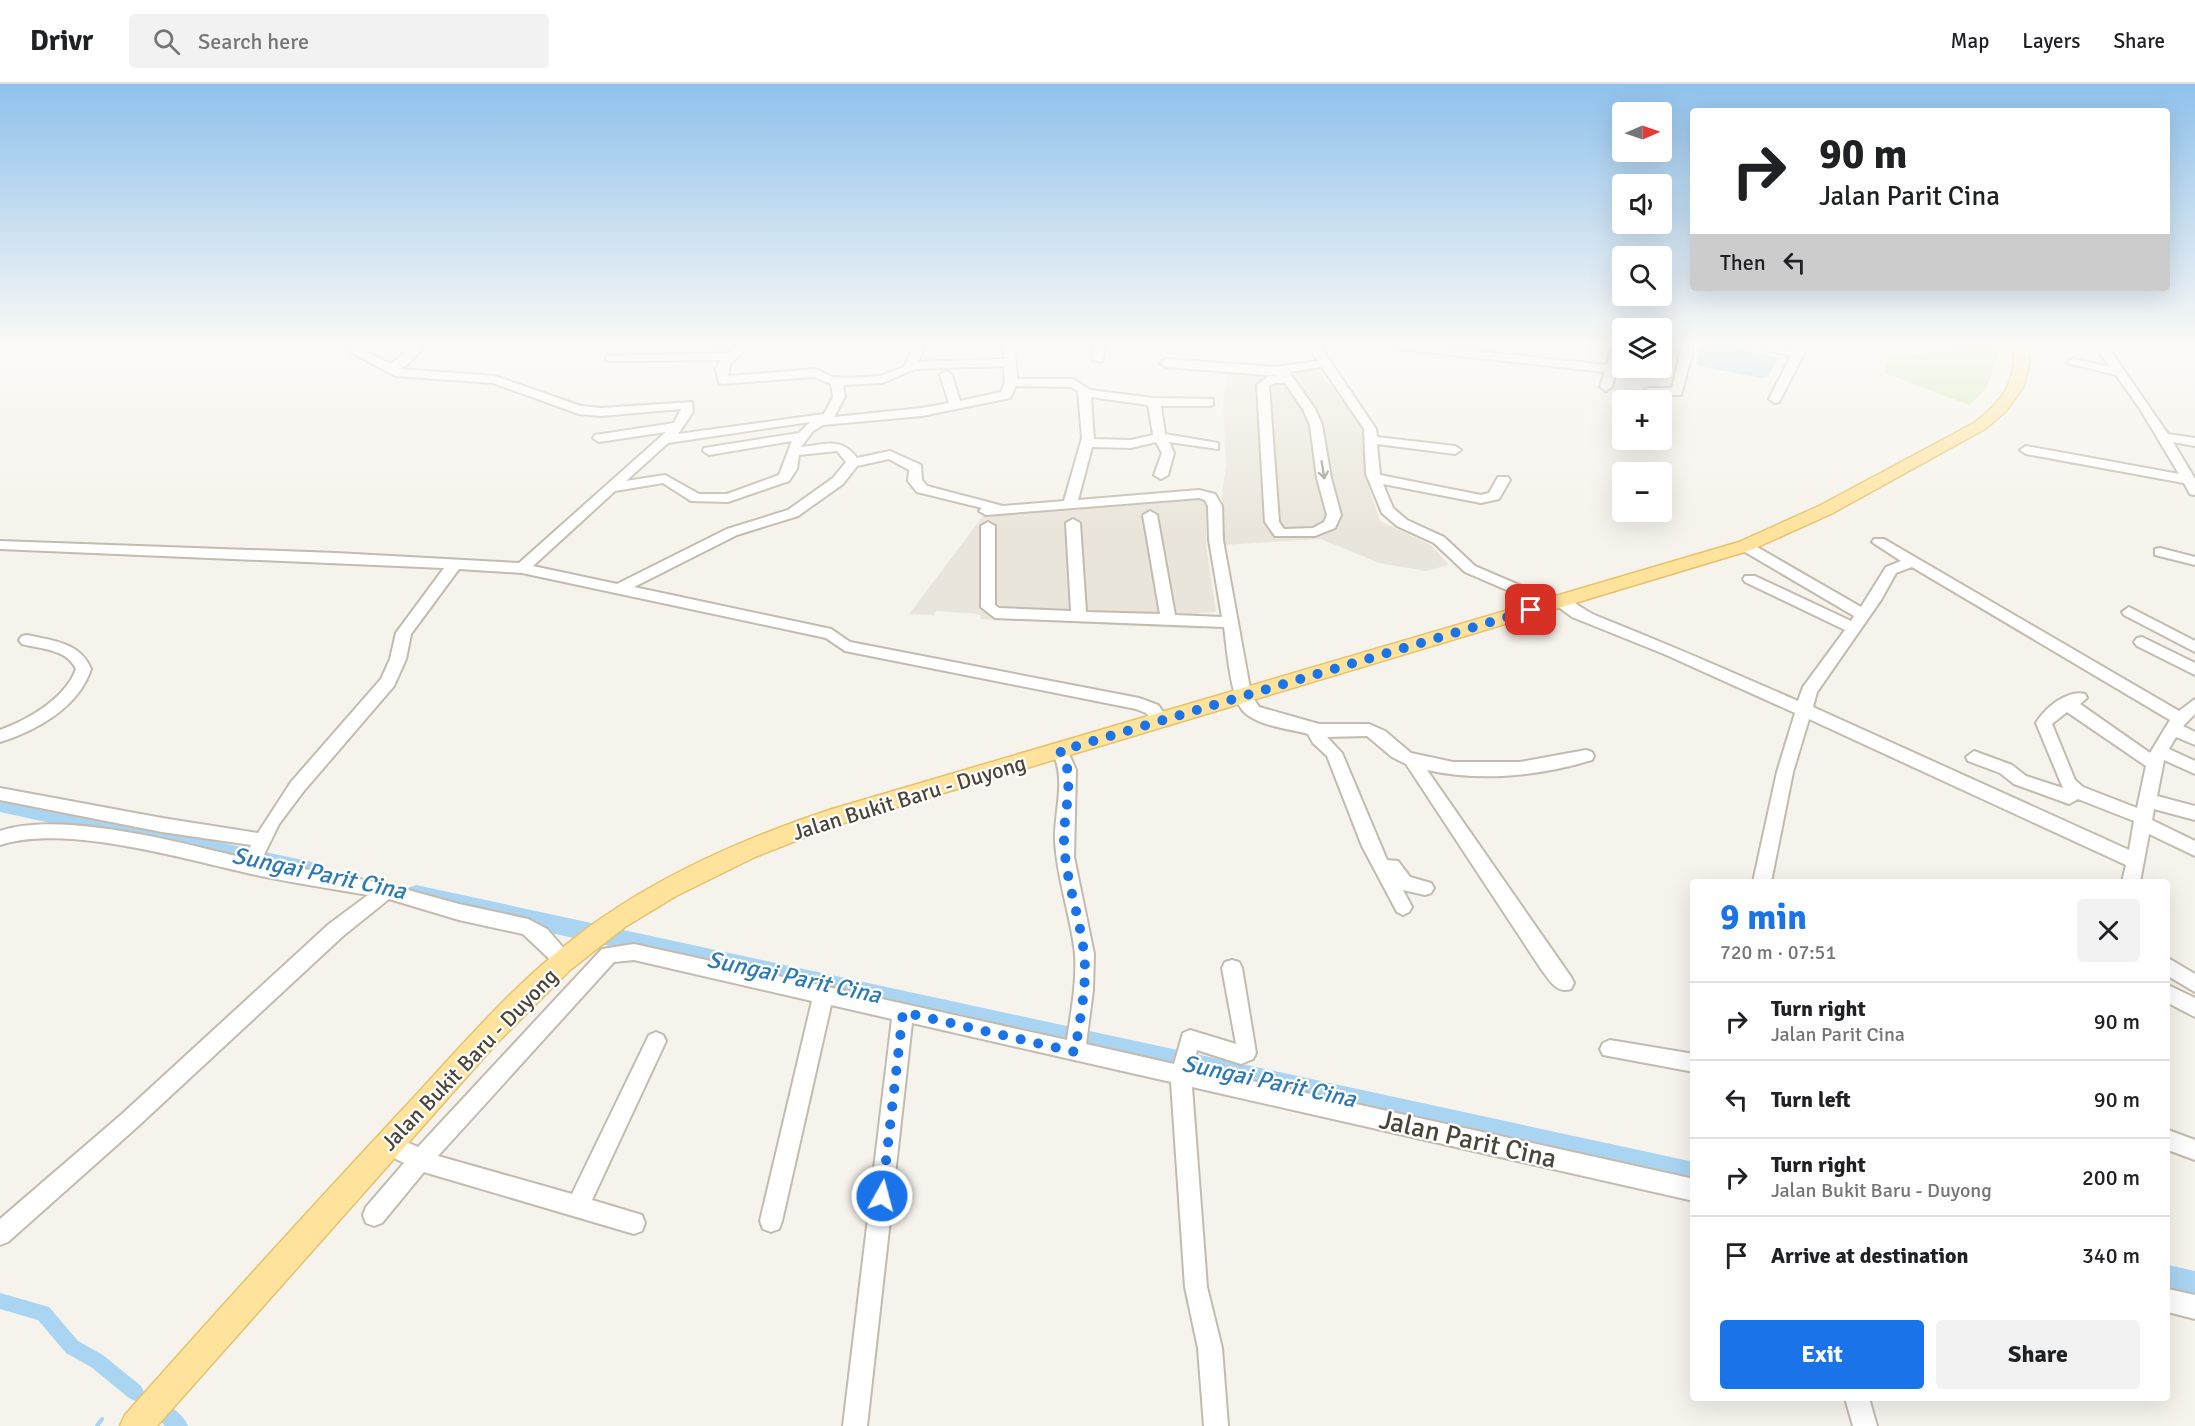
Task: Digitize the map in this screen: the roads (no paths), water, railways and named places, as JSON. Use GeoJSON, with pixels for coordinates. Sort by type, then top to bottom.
{"type":"FeatureCollection","features":[{"type":"Feature","properties":{"kind":"main road","name":"Jalan Bukit Baru - Duyong"},"geometry":{"type":"LineString","coordinates":[[136,1426],[244,1302],[513,1007],[570,955],[617,920],[691,876],[777,837],[882,803],[1745,546],[1825,510],[1968,434],[1999,409]]}},
{"type":"Feature","properties":{"kind":"street"},"geometry":{"type":"LineString","coordinates":[[575,409],[589,412],[637,409]]}},
{"type":"Feature","properties":{"kind":"street"},"geometry":{"type":"LineString","coordinates":[[522,568],[678,426],[687,409]]}},
{"type":"Feature","properties":{"kind":"street"},"geometry":{"type":"LineString","coordinates":[[611,488],[660,478],[669,480],[696,498],[728,498],[784,478],[790,470],[793,452],[802,436],[814,425],[826,419],[833,409]]}},
{"type":"Feature","properties":{"kind":"street"},"geometry":{"type":"LineString","coordinates":[[663,440],[826,419],[930,409]]}},
{"type":"Feature","properties":{"kind":"street"},"geometry":{"type":"LineString","coordinates":[[1070,505],[1087,443],[1086,409]]}},
{"type":"Feature","properties":{"kind":"street"},"geometry":{"type":"LineString","coordinates":[[1155,409],[1157,430],[1168,453],[1161,475]]}},
{"type":"Feature","properties":{"kind":"street"},"geometry":{"type":"LineString","coordinates":[[1265,409],[1274,527],[1280,533],[1322,531],[1330,525],[1334,515],[1324,478],[1317,425],[1309,409]]}},
{"type":"Feature","properties":{"kind":"street"},"geometry":{"type":"LineString","coordinates":[[1357,409],[1367,423],[1373,440],[1374,478],[1387,510],[1393,517],[1438,540],[1470,569],[1556,602],[1577,614],[1669,650],[2135,861]]}},
{"type":"Feature","properties":{"kind":"street"},"geometry":{"type":"LineString","coordinates":[[2144,409],[2190,479]]}},
{"type":"Feature","properties":{"kind":"street"},"geometry":{"type":"LineString","coordinates":[[599,438],[678,426]]}},
{"type":"Feature","properties":{"kind":"street"},"geometry":{"type":"LineString","coordinates":[[710,451],[802,436]]}},
{"type":"Feature","properties":{"kind":"street"},"geometry":{"type":"LineString","coordinates":[[1087,443],[1131,444],[1162,437],[1214,446]]}},
{"type":"Feature","properties":{"kind":"street"},"geometry":{"type":"LineString","coordinates":[[2163,437],[2195,442]]}},
{"type":"Feature","properties":{"kind":"street"},"geometry":{"type":"LineString","coordinates":[[1373,440],[1455,450]]}},
{"type":"Feature","properties":{"kind":"street"},"geometry":{"type":"LineString","coordinates":[[793,452],[837,447],[844,449],[853,462]]}},
{"type":"Feature","properties":{"kind":"street"},"geometry":{"type":"LineString","coordinates":[[2026,450],[2190,479]]}},
{"type":"Feature","properties":{"kind":"street"},"geometry":{"type":"LineString","coordinates":[[853,462],[867,462],[890,455],[916,468],[915,481],[921,489],[1008,510],[1199,494],[1210,497],[1215,506],[1216,540],[1243,694],[1246,705],[1253,711],[1319,728],[1374,732],[1395,751],[1411,759],[1487,771],[1546,766],[1586,756]]}},
{"type":"Feature","properties":{"kind":"street"},"geometry":{"type":"LineString","coordinates":[[618,589],[732,532],[793,513],[801,504],[838,481],[853,462]]}},
{"type":"Feature","properties":{"kind":"street"},"geometry":{"type":"LineString","coordinates":[[1374,478],[1481,499],[1494,496],[1503,480]]}},
{"type":"Feature","properties":{"kind":"street"},"geometry":{"type":"LineString","coordinates":[[1008,510],[987,519],[988,603],[991,611],[1002,614],[1079,618],[1232,622]]}},
{"type":"Feature","properties":{"kind":"street"},"geometry":{"type":"LineString","coordinates":[[1150,515],[1169,621]]}},
{"type":"Feature","properties":{"kind":"street"},"geometry":{"type":"LineString","coordinates":[[1073,523],[1079,618]]}},
{"type":"Feature","properties":{"kind":"street"},"geometry":{"type":"LineString","coordinates":[[1879,542],[2187,714],[2195,740]]}},
{"type":"Feature","properties":{"kind":"street"},"geometry":{"type":"LineString","coordinates":[[0,545],[336,557],[522,568],[831,634],[845,646],[1139,704],[1152,709],[1162,721]]}},
{"type":"Feature","properties":{"kind":"street"},"geometry":{"type":"LineString","coordinates":[[1745,546],[1863,615]]}},
{"type":"Feature","properties":{"kind":"street"},"geometry":{"type":"LineString","coordinates":[[2160,552],[2195,561]]}},
{"type":"Feature","properties":{"kind":"street"},"geometry":{"type":"LineString","coordinates":[[1763,879],[1785,772],[1809,691],[1863,615],[1891,570],[1912,562]]}},
{"type":"Feature","properties":{"kind":"street"},"geometry":{"type":"LineString","coordinates":[[256,853],[297,787],[388,682],[404,633],[454,565]]}},
{"type":"Feature","properties":{"kind":"street"},"geometry":{"type":"LineString","coordinates":[[1750,579],[1853,628]]}},
{"type":"Feature","properties":{"kind":"street"},"geometry":{"type":"LineString","coordinates":[[2129,612],[2195,647]]}},
{"type":"Feature","properties":{"kind":"street"},"geometry":{"type":"LineString","coordinates":[[0,736],[25,726],[46,713],[63,700],[81,677],[83,668],[80,660],[72,654],[27,640]]}},
{"type":"Feature","properties":{"kind":"street"},"geometry":{"type":"LineString","coordinates":[[2142,642],[2195,670]]}},
{"type":"Feature","properties":{"kind":"street"},"geometry":{"type":"LineString","coordinates":[[2195,768],[2157,757],[2142,757],[2072,701],[2053,712],[2044,723],[2068,783],[2077,792],[2143,820],[2195,849]]}},
{"type":"Feature","properties":{"kind":"street"},"geometry":{"type":"LineString","coordinates":[[2132,879],[2157,757],[2187,714]]}},
{"type":"Feature","properties":{"kind":"street"},"geometry":{"type":"LineString","coordinates":[[1319,728],[1336,742],[1365,812],[1393,869],[1404,883],[1425,888]]}},
{"type":"Feature","properties":{"kind":"street"},"geometry":{"type":"LineString","coordinates":[[1319,728],[1319,739],[1334,753],[1371,846],[1403,907]]}},
{"type":"Feature","properties":{"kind":"street"},"geometry":{"type":"LineString","coordinates":[[1060,751],[1067,764],[1064,839],[1067,880],[1079,922],[1085,970],[1075,1048]]}},
{"type":"Feature","properties":{"kind":"street"},"geometry":{"type":"LineString","coordinates":[[1974,757],[2006,768],[2020,780],[2053,793],[2069,796],[2077,792]]}},
{"type":"Feature","properties":{"kind":"street"},"geometry":{"type":"LineString","coordinates":[[1411,759],[1548,963],[1564,983]]}},
{"type":"Feature","properties":{"kind":"street"},"geometry":{"type":"LineString","coordinates":[[0,794],[162,825],[459,912],[528,927],[570,955]]}},
{"type":"Feature","properties":{"kind":"street"},"geometry":{"type":"LineString","coordinates":[[2147,800],[2195,813]]}},
{"type":"Feature","properties":{"kind":"street"},"geometry":{"type":"LineString","coordinates":[[0,838],[5,834],[25,831],[256,853]]}},
{"type":"Feature","properties":{"kind":"street"},"geometry":{"type":"LineString","coordinates":[[0,1234],[129,1121],[336,930],[386,891]]}},
{"type":"Feature","properties":{"kind":"street","name":"Jalan Parit Cina"},"geometry":{"type":"LineString","coordinates":[[420,1160],[609,955],[634,952],[824,996],[1075,1048],[1183,1066],[1690,1189]]}},
{"type":"Feature","properties":{"kind":"street"},"geometry":{"type":"LineString","coordinates":[[2170,967],[2195,984]]}},
{"type":"Feature","properties":{"kind":"street"},"geometry":{"type":"LineString","coordinates":[[1216,1426],[1210,1347],[1196,1287],[1183,1066],[1190,1039],[1241,1055],[1246,1053],[1247,1047],[1232,968]]}},
{"type":"Feature","properties":{"kind":"street"},"geometry":{"type":"LineString","coordinates":[[2170,994],[2195,1008]]}},
{"type":"Feature","properties":{"kind":"street"},"geometry":{"type":"LineString","coordinates":[[771,1221],[824,996]]}},
{"type":"Feature","properties":{"kind":"street"},"geometry":{"type":"LineString","coordinates":[[855,1426],[903,1012]]}},
{"type":"Feature","properties":{"kind":"street"},"geometry":{"type":"LineString","coordinates":[[577,1207],[656,1041]]}},
{"type":"Feature","properties":{"kind":"street"},"geometry":{"type":"LineString","coordinates":[[1610,1049],[1690,1062]]}},
{"type":"Feature","properties":{"kind":"street"},"geometry":{"type":"LineString","coordinates":[[2170,1141],[2195,1150]]}},
{"type":"Feature","properties":{"kind":"street"},"geometry":{"type":"LineString","coordinates":[[388,1144],[420,1160],[634,1223]]}},
{"type":"Feature","properties":{"kind":"street"},"geometry":{"type":"LineString","coordinates":[[374,1215],[420,1160]]}},
{"type":"Feature","properties":{"kind":"street"},"geometry":{"type":"LineString","coordinates":[[2170,1301],[2195,1307]]}},
{"type":"Feature","properties":{"kind":"street"},"geometry":{"type":"LineString","coordinates":[[1858,1401],[1865,1426]]}},
{"type":"Feature","properties":{"kind":"waterway","name":"Sungai Parit Cina"},"geometry":{"type":"LineString","coordinates":[[0,804],[317,872]]}},
{"type":"Feature","properties":{"kind":"waterway","name":"Sungai Parit Cina"},"geometry":{"type":"LineString","coordinates":[[416,894],[1690,1174]]}},
{"type":"Feature","properties":{"kind":"waterway","name":"Sungai Parit Cina"},"geometry":{"type":"LineString","coordinates":[[2170,1279],[2195,1285]]}},
{"type":"Feature","properties":{"kind":"waterway"},"geometry":{"type":"LineString","coordinates":[[0,1301],[43,1313],[72,1347],[97,1361],[135,1392]]}},
{"type":"Feature","properties":{"kind":"waterway"},"geometry":{"type":"LineString","coordinates":[[164,1413],[179,1426]]}},
{"type":"Feature","properties":{"kind":"waterway"},"geometry":{"type":"LineString","coordinates":[[97,1426],[102,1419]]}},
{"type":"Feature","properties":{"kind":"waterway"},"geometry":{"type":"LineString","coordinates":[[167,1426],[173,1421]]}}]}
